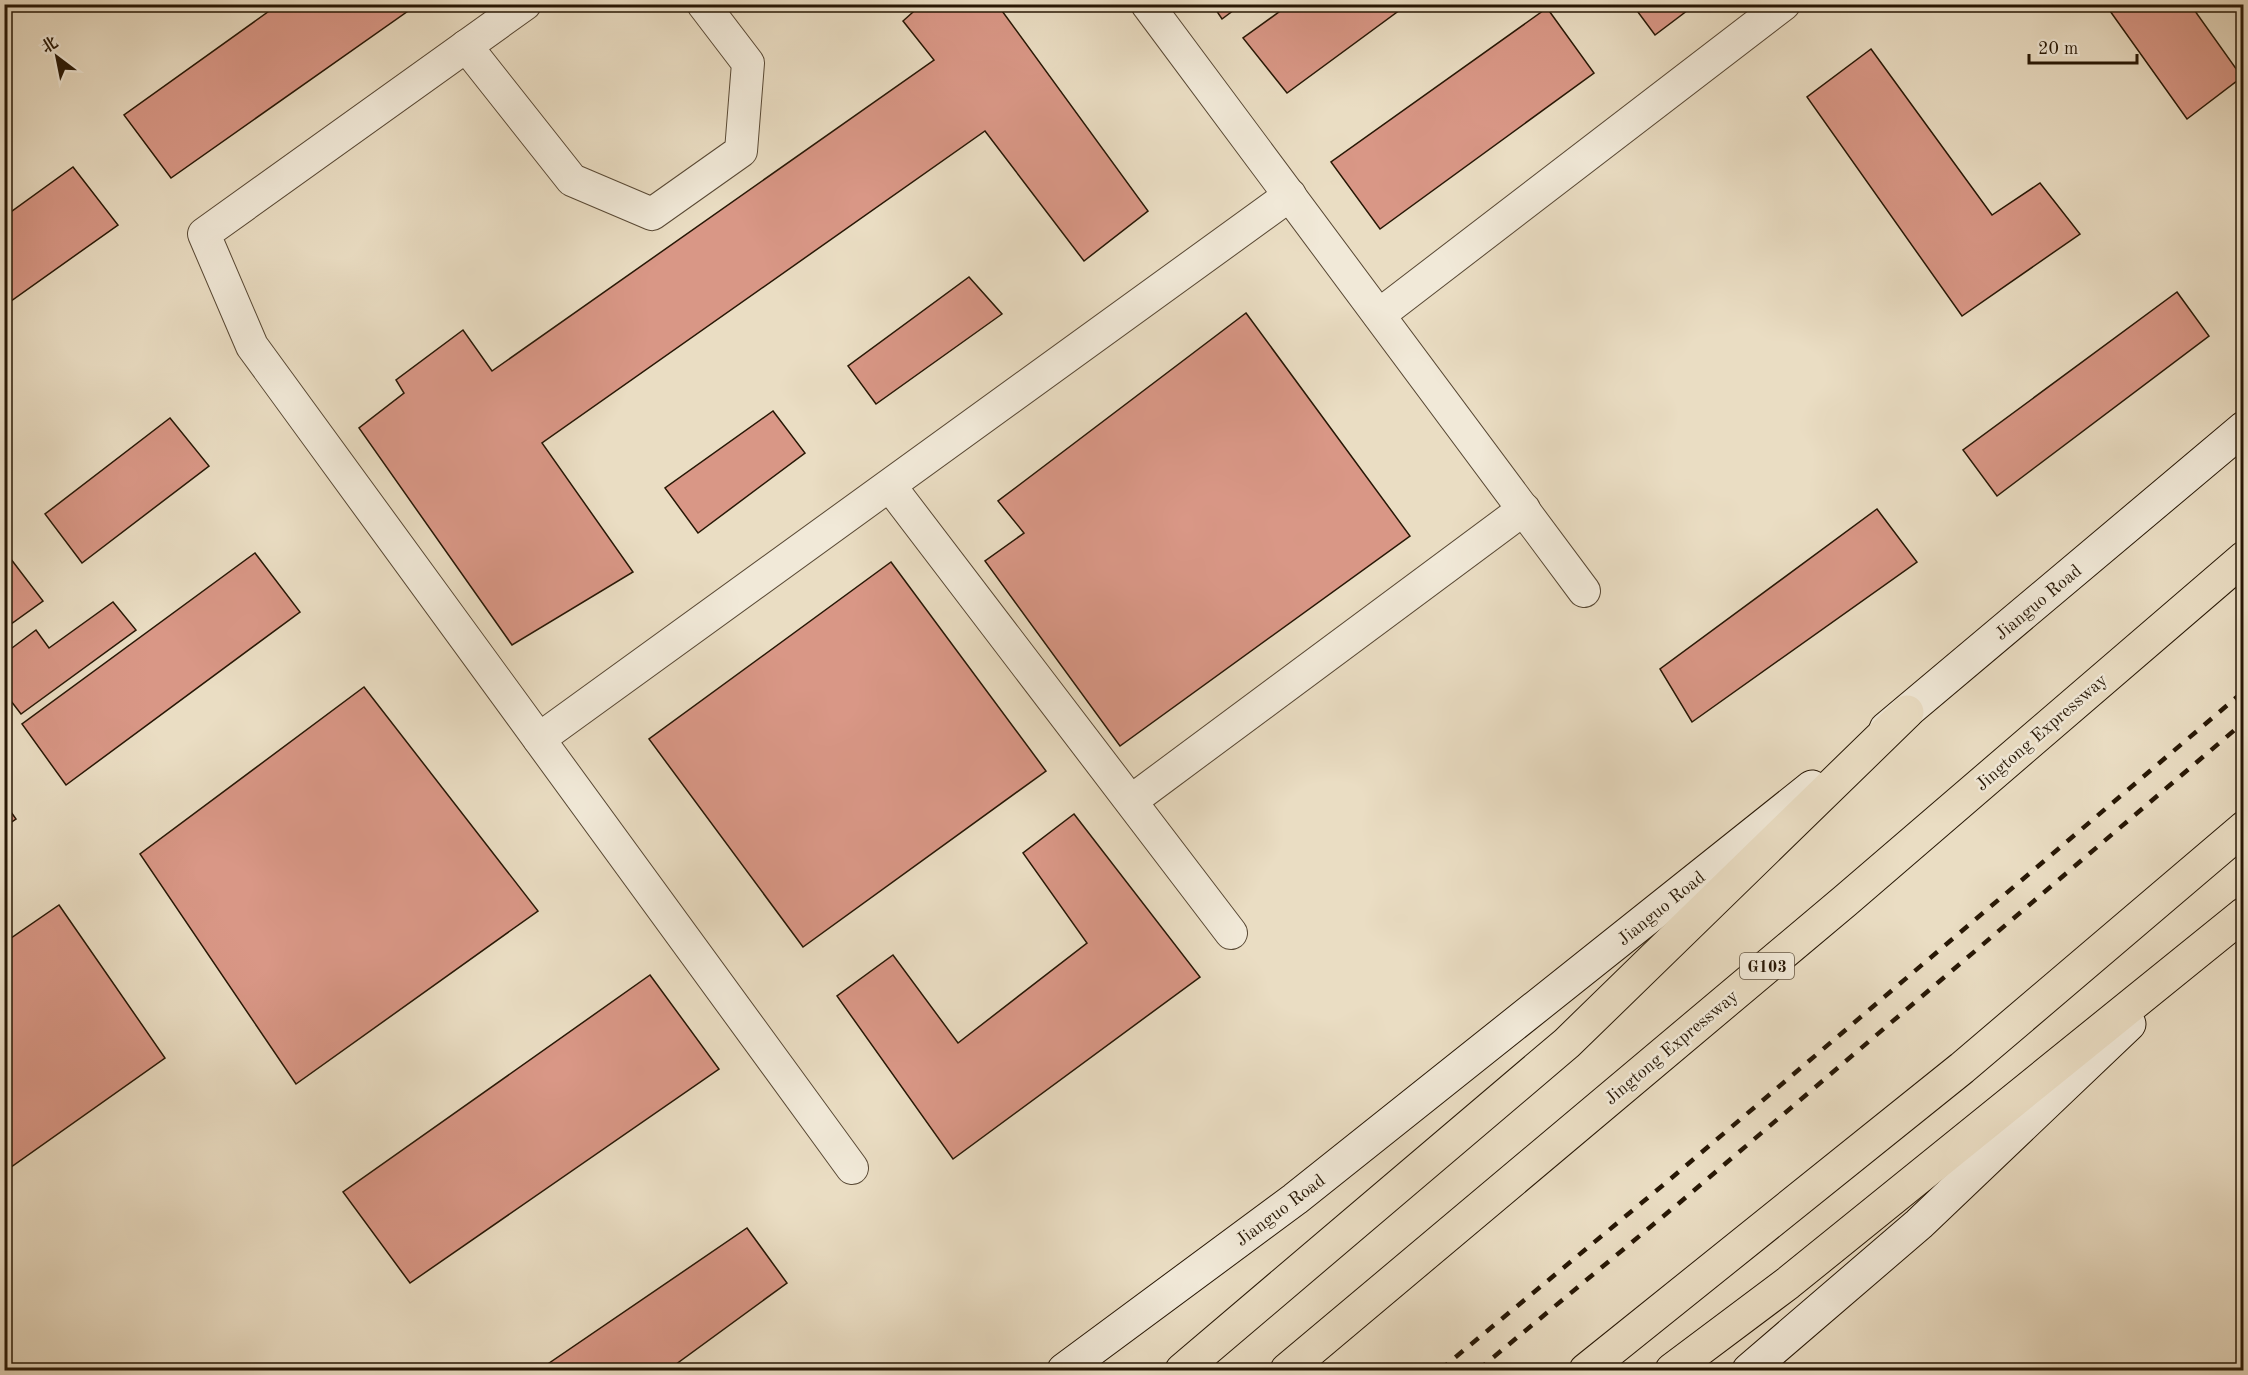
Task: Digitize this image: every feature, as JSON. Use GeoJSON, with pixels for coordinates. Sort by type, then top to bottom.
{"type":"FeatureCollection","features":[{"type":"Feature","properties":{"kind":"highway","name":"Jingtong Expressway"},"geometry":{"type":"LineString","coordinates":[[1287,1371],[1845,901],[2244,558]]}},
{"type":"Feature","properties":{"kind":"highway"},"geometry":{"type":"LineString","coordinates":[[1182,1371],[1567,1043],[1907,712]]}},
{"type":"Feature","properties":{"kind":"highway"},"geometry":{"type":"LineString","coordinates":[[1586,1371],[1962,1068],[2244,828]]}},
{"type":"Feature","properties":{"kind":"highway"},"geometry":{"type":"LineString","coordinates":[[1672,1371],[1788,1283],[2244,914]]}},
{"type":"Feature","properties":{"kind":"main road","name":"Jianguo Road"},"geometry":{"type":"LineString","coordinates":[[1064,1371],[1295,1199],[1907,712],[2244,428]]}},
{"type":"Feature","properties":{"kind":"main road"},"geometry":{"type":"LineString","coordinates":[[1749,1371],[1919,1224],[2244,914]]}},
{"type":"Feature","properties":{"kind":"street"},"geometry":{"type":"LineString","coordinates":[[525,4],[204,234],[252,346],[852,1168]]}},
{"type":"Feature","properties":{"kind":"street"},"geometry":{"type":"LineString","coordinates":[[466,46],[572,180],[652,214],[741,152],[748,63],[703,4]]}},
{"type":"Feature","properties":{"kind":"street"},"geometry":{"type":"LineString","coordinates":[[1148,4],[1584,591]]}},
{"type":"Feature","properties":{"kind":"street"},"geometry":{"type":"LineString","coordinates":[[1379,315],[1784,4]]}},
{"type":"Feature","properties":{"kind":"street"},"geometry":{"type":"LineString","coordinates":[[539,739],[1290,195]]}},
{"type":"Feature","properties":{"kind":"street"},"geometry":{"type":"LineString","coordinates":[[890,486],[1231,933]]}},
{"type":"Feature","properties":{"kind":"street"},"geometry":{"type":"LineString","coordinates":[[1131,801],[1524,509]]}},
{"type":"Feature","properties":{"kind":"building"},"geometry":{"type":"Polygon","coordinates":[[[279,4],[418,4],[171,178],[124,115],[279,4]]]}},
{"type":"Feature","properties":{"kind":"building"},"geometry":{"type":"Polygon","coordinates":[[[922,4],[997,4],[1148,211],[1084,261],[985,131],[542,443],[633,572],[512,645],[359,428],[404,393],[396,380],[463,330],[492,371],[934,60],[903,21],[922,4]]]}},
{"type":"Feature","properties":{"kind":"building"},"geometry":{"type":"Polygon","coordinates":[[[1212,4],[1242,4],[1222,19],[1212,4]]]}},
{"type":"Feature","properties":{"kind":"building"},"geometry":{"type":"Polygon","coordinates":[[[1290,4],[1408,4],[1287,93],[1243,38],[1290,4]]]}},
{"type":"Feature","properties":{"kind":"building"},"geometry":{"type":"Polygon","coordinates":[[[1632,4],[1696,4],[1655,35],[1632,4]]]}},
{"type":"Feature","properties":{"kind":"building"},"geometry":{"type":"Polygon","coordinates":[[[2105,4],[2190,4],[2242,77],[2187,119],[2105,4]]]}},
{"type":"Feature","properties":{"kind":"building"},"geometry":{"type":"Polygon","coordinates":[[[1547,8],[1594,73],[1380,229],[1331,162],[1547,8]]]}},
{"type":"Feature","properties":{"kind":"building"},"geometry":{"type":"Polygon","coordinates":[[[1871,49],[1992,215],[2040,183],[2080,234],[1962,316],[1807,97],[1871,49]]]}},
{"type":"Feature","properties":{"kind":"building"},"geometry":{"type":"Polygon","coordinates":[[[73,167],[118,225],[4,306],[4,217],[73,167]]]}},
{"type":"Feature","properties":{"kind":"building"},"geometry":{"type":"Polygon","coordinates":[[[969,277],[1002,314],[876,404],[848,366],[969,277]]]}},
{"type":"Feature","properties":{"kind":"building"},"geometry":{"type":"Polygon","coordinates":[[[2177,292],[2209,336],[1997,496],[1963,450],[2177,292]]]}},
{"type":"Feature","properties":{"kind":"building"},"geometry":{"type":"Polygon","coordinates":[[[1246,313],[1410,536],[1120,746],[985,561],[1024,533],[998,501],[1246,313]]]}},
{"type":"Feature","properties":{"kind":"building"},"geometry":{"type":"Polygon","coordinates":[[[773,411],[805,453],[698,533],[665,488],[773,411]]]}},
{"type":"Feature","properties":{"kind":"building"},"geometry":{"type":"Polygon","coordinates":[[[170,418],[209,466],[82,563],[45,514],[170,418]]]}},
{"type":"Feature","properties":{"kind":"building"},"geometry":{"type":"Polygon","coordinates":[[[1877,509],[1917,562],[1692,722],[1660,669],[1877,509]]]}},
{"type":"Feature","properties":{"kind":"building"},"geometry":{"type":"Polygon","coordinates":[[[4,550],[43,601],[4,629],[4,550]]]}},
{"type":"Feature","properties":{"kind":"building"},"geometry":{"type":"Polygon","coordinates":[[[255,553],[300,612],[66,785],[22,724],[255,553]]]}},
{"type":"Feature","properties":{"kind":"building"},"geometry":{"type":"Polygon","coordinates":[[[891,562],[1046,771],[803,947],[649,739],[891,562]]]}},
{"type":"Feature","properties":{"kind":"building"},"geometry":{"type":"Polygon","coordinates":[[[113,602],[136,630],[21,714],[4,692],[4,654],[36,630],[49,648],[113,602]]]}},
{"type":"Feature","properties":{"kind":"building"},"geometry":{"type":"Polygon","coordinates":[[[364,687],[538,911],[296,1084],[140,854],[364,687]]]}},
{"type":"Feature","properties":{"kind":"building"},"geometry":{"type":"Polygon","coordinates":[[[4,802],[16,819],[4,827],[4,802]]]}},
{"type":"Feature","properties":{"kind":"building"},"geometry":{"type":"Polygon","coordinates":[[[1074,814],[1200,977],[953,1159],[837,996],[893,955],[958,1043],[1087,943],[1023,853],[1074,814]]]}},
{"type":"Feature","properties":{"kind":"building"},"geometry":{"type":"Polygon","coordinates":[[[59,905],[165,1058],[4,1172],[4,943],[59,905]]]}},
{"type":"Feature","properties":{"kind":"building"},"geometry":{"type":"Polygon","coordinates":[[[650,975],[719,1069],[410,1283],[343,1192],[650,975]]]}},
{"type":"Feature","properties":{"kind":"building"},"geometry":{"type":"Polygon","coordinates":[[[747,1228],[787,1283],[668,1370],[539,1370],[747,1228]]]}},
{"type":"Feature","properties":{"kind":"railway"},"geometry":{"type":"LineString","coordinates":[[1440,1370],[1662,1186],[2244,691]]}},
{"type":"Feature","properties":{"kind":"railway"},"geometry":{"type":"LineString","coordinates":[[1478,1370],[1678,1204],[2244,722]]}}]}
